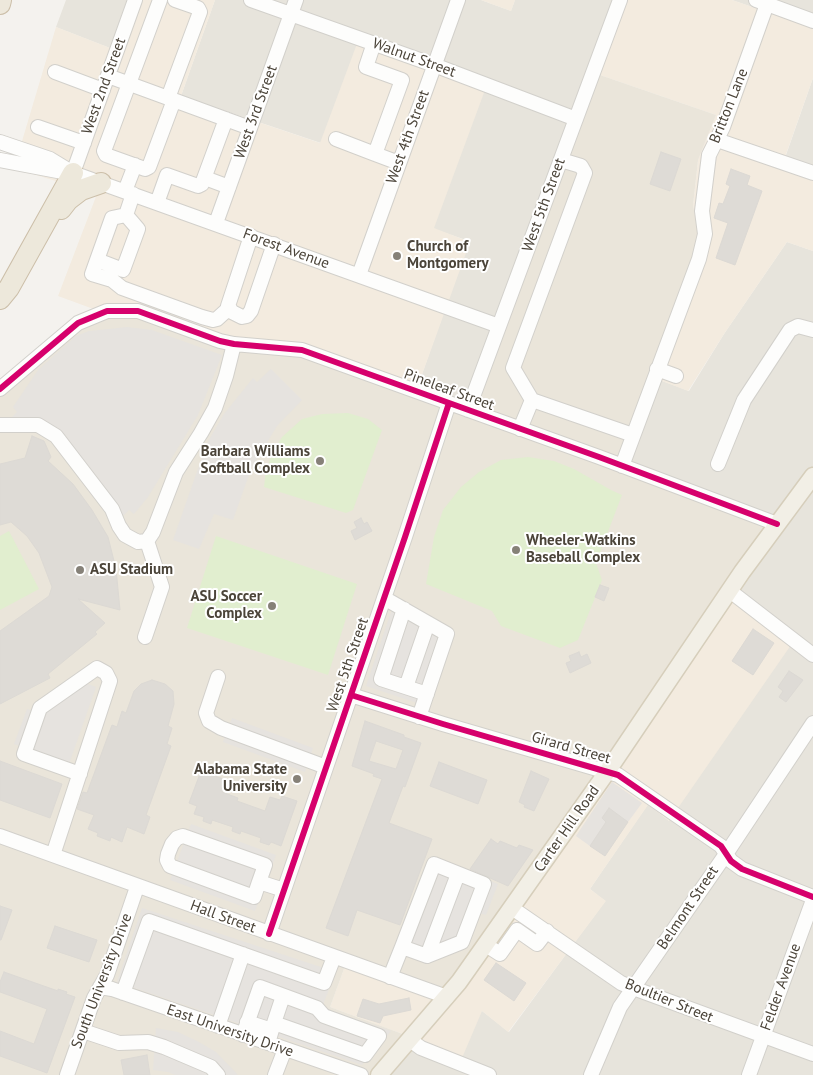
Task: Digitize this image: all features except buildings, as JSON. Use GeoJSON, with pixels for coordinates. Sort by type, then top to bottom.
{"type":"FeatureCollection","features":[{"type":"Feature","properties":{"kind":"highway"},"geometry":{"type":"LineString","coordinates":[[0,299],[9,288],[73,173]]}},
{"type":"Feature","properties":{"kind":"highway"},"geometry":{"type":"LineString","coordinates":[[39,236],[68,200],[81,190],[101,183]]}},
{"type":"Feature","properties":{"kind":"main road","name":"Carter Hill Road"},"geometry":{"type":"LineString","coordinates":[[379,1075],[447,997],[486,945],[730,591],[813,476]]}},
{"type":"Feature","properties":{"kind":"street","name":"West 2nd Street"},"geometry":{"type":"LineString","coordinates":[[73,173],[135,0]]}},
{"type":"Feature","properties":{"kind":"street"},"geometry":{"type":"LineString","coordinates":[[160,0],[104,151],[106,155],[145,168],[149,167],[200,12],[198,8],[176,0]]}},
{"type":"Feature","properties":{"kind":"street","name":"Walnut Street"},"geometry":{"type":"LineString","coordinates":[[251,0],[374,43],[576,118]]}},
{"type":"Feature","properties":{"kind":"street","name":"West 3rd Street"},"geometry":{"type":"LineString","coordinates":[[216,223],[296,0]]}},
{"type":"Feature","properties":{"kind":"street","name":"West 4th Street"},"geometry":{"type":"LineString","coordinates":[[359,275],[458,0]]}},
{"type":"Feature","properties":{"kind":"street","name":"West 5th Street"},"geometry":{"type":"LineString","coordinates":[[468,410],[620,0]]}},
{"type":"Feature","properties":{"kind":"street"},"geometry":{"type":"LineString","coordinates":[[761,2],[813,21]]}},
{"type":"Feature","properties":{"kind":"street","name":"Britton Lane"},"geometry":{"type":"LineString","coordinates":[[622,466],[699,259],[705,234],[702,211],[709,155],[723,127],[761,2]]}},
{"type":"Feature","properties":{"kind":"street"},"geometry":{"type":"LineString","coordinates":[[374,43],[366,67],[402,80],[375,154]]}},
{"type":"Feature","properties":{"kind":"street"},"geometry":{"type":"LineString","coordinates":[[55,72],[103,90]]}},
{"type":"Feature","properties":{"kind":"street"},"geometry":{"type":"LineString","coordinates":[[108,76],[250,128]]}},
{"type":"Feature","properties":{"kind":"street"},"geometry":{"type":"LineString","coordinates":[[158,202],[162,173],[198,186],[202,184],[226,119]]}},
{"type":"Feature","properties":{"kind":"street"},"geometry":{"type":"LineString","coordinates":[[38,127],[84,143]]}},
{"type":"Feature","properties":{"kind":"street"},"geometry":{"type":"LineString","coordinates":[[336,139],[399,162]]}},
{"type":"Feature","properties":{"kind":"street"},"geometry":{"type":"LineString","coordinates":[[717,140],[813,173]]}},
{"type":"Feature","properties":{"kind":"street","name":"Forest Avenue"},"geometry":{"type":"LineString","coordinates":[[2,143],[50,159],[73,173],[499,326]]}},
{"type":"Feature","properties":{"kind":"street","name":"Forest Avenue"},"geometry":{"type":"LineString","coordinates":[[0,160],[63,173],[73,173]]}},
{"type":"Feature","properties":{"kind":"street"},"geometry":{"type":"LineString","coordinates":[[561,160],[581,166],[585,173],[513,368],[532,400],[633,435]]}},
{"type":"Feature","properties":{"kind":"street"},"geometry":{"type":"LineString","coordinates":[[97,260],[123,270],[138,229],[126,214],[135,165]]}},
{"type":"Feature","properties":{"kind":"street"},"geometry":{"type":"LineString","coordinates":[[205,178],[229,187]]}},
{"type":"Feature","properties":{"kind":"street"},"geometry":{"type":"LineString","coordinates":[[126,214],[112,218],[92,274],[112,280],[122,288],[213,320],[218,319],[228,309],[251,236]]}},
{"type":"Feature","properties":{"kind":"street"},"geometry":{"type":"LineString","coordinates":[[228,309],[242,317],[247,316],[251,311],[274,244]]}},
{"type":"Feature","properties":{"kind":"street","name":"Pineleaf Street"},"geometry":{"type":"LineString","coordinates":[[0,389],[78,323],[106,311],[138,312],[220,341],[302,350],[777,524]]}},
{"type":"Feature","properties":{"kind":"street"},"geometry":{"type":"LineString","coordinates":[[718,464],[744,400],[790,330],[798,326],[813,330]]}},
{"type":"Feature","properties":{"kind":"street"},"geometry":{"type":"LineString","coordinates":[[0,425],[38,425],[56,436],[112,509],[125,535],[138,542],[147,541],[153,532],[176,472],[215,408],[234,344]]}},
{"type":"Feature","properties":{"kind":"street"},"geometry":{"type":"LineString","coordinates":[[657,369],[676,376]]}},
{"type":"Feature","properties":{"kind":"street"},"geometry":{"type":"LineString","coordinates":[[520,429],[532,400]]}},
{"type":"Feature","properties":{"kind":"street","name":"West 5th Street"},"geometry":{"type":"LineString","coordinates":[[269,934],[449,403]]}},
{"type":"Feature","properties":{"kind":"street"},"geometry":{"type":"LineString","coordinates":[[145,637],[162,587],[147,541]]}},
{"type":"Feature","properties":{"kind":"street"},"geometry":{"type":"LineString","coordinates":[[730,591],[813,654]]}},
{"type":"Feature","properties":{"kind":"street"},"geometry":{"type":"LineString","coordinates":[[384,598],[447,634],[419,717]]}},
{"type":"Feature","properties":{"kind":"street"},"geometry":{"type":"LineString","coordinates":[[404,609],[381,679],[427,694]]}},
{"type":"Feature","properties":{"kind":"street"},"geometry":{"type":"LineString","coordinates":[[406,687],[428,623]]}},
{"type":"Feature","properties":{"kind":"street"},"geometry":{"type":"LineString","coordinates":[[53,855],[80,774],[110,681],[106,673],[97,668],[40,708],[24,754],[80,774]]}},
{"type":"Feature","properties":{"kind":"street"},"geometry":{"type":"LineString","coordinates":[[218,677],[206,713],[210,721],[221,728],[326,767]]}},
{"type":"Feature","properties":{"kind":"street","name":"Girard Street"},"geometry":{"type":"LineString","coordinates":[[351,695],[419,717],[618,775],[721,846],[731,861],[749,873],[813,898]]}},
{"type":"Feature","properties":{"kind":"street","name":"Belmont Street"},"geometry":{"type":"LineString","coordinates":[[591,1075],[614,1019],[633,988],[726,854],[813,723]]}},
{"type":"Feature","properties":{"kind":"street","name":"Hall Street"},"geometry":{"type":"LineString","coordinates":[[0,836],[137,887],[447,997]]}},
{"type":"Feature","properties":{"kind":"street"},"geometry":{"type":"LineString","coordinates":[[183,836],[265,865],[259,882],[254,897],[170,866],[167,860],[168,854],[177,838],[183,836]]}},
{"type":"Feature","properties":{"kind":"street"},"geometry":{"type":"LineString","coordinates":[[390,977],[434,864],[484,884],[462,942],[427,956],[402,947]]}},
{"type":"Feature","properties":{"kind":"street"},"geometry":{"type":"LineString","coordinates":[[427,956],[458,874]]}},
{"type":"Feature","properties":{"kind":"street"},"geometry":{"type":"LineString","coordinates":[[259,882],[284,890]]}},
{"type":"Feature","properties":{"kind":"street","name":"South University Drive"},"geometry":{"type":"LineString","coordinates":[[67,1075],[94,998],[107,975],[137,887]]}},
{"type":"Feature","properties":{"kind":"street","name":"Felder Avenue"},"geometry":{"type":"LineString","coordinates":[[749,1075],[813,898]]}},
{"type":"Feature","properties":{"kind":"street","name":"Boultier Street"},"geometry":{"type":"LineString","coordinates":[[512,908],[622,983],[813,1054]]}},
{"type":"Feature","properties":{"kind":"street"},"geometry":{"type":"LineString","coordinates":[[486,945],[500,954],[526,917]]}},
{"type":"Feature","properties":{"kind":"street"},"geometry":{"type":"LineString","coordinates":[[122,993],[148,921],[324,983],[334,957]]}},
{"type":"Feature","properties":{"kind":"street"},"geometry":{"type":"LineString","coordinates":[[517,930],[537,944],[547,931]]}},
{"type":"Feature","properties":{"kind":"street"},"geometry":{"type":"LineString","coordinates":[[218,1026],[243,954]]}},
{"type":"Feature","properties":{"kind":"street","name":"East University Drive"},"geometry":{"type":"LineString","coordinates":[[100,987],[218,1026],[271,1032],[285,1049],[361,1075]]}},
{"type":"Feature","properties":{"kind":"street"},"geometry":{"type":"LineString","coordinates":[[245,1029],[260,987],[317,1008],[324,1016],[379,1036],[365,1055],[271,1032],[283,996]]}},
{"type":"Feature","properties":{"kind":"street"},"geometry":{"type":"LineString","coordinates":[[83,1031],[119,1043],[148,1042],[164,1047],[211,1067],[218,1075]]}},
{"type":"Feature","properties":{"kind":"street"},"geometry":{"type":"LineString","coordinates":[[410,1040],[421,1048],[489,1075]]}},
{"type":"Feature","properties":{"kind":"street"},"geometry":{"type":"LineString","coordinates":[[275,1075],[285,1049]]}},
{"type":"Feature","properties":{"kind":"shaded area"},"geometry":{"type":"Polygon","coordinates":[[[66,0],[127,0],[110,48],[56,27],[66,0]]]}},
{"type":"Feature","properties":{"kind":"shaded area"},"geometry":{"type":"Polygon","coordinates":[[[127,0],[215,0],[181,96],[320,143],[358,41],[485,90],[434,228],[470,242],[415,394],[107,314],[58,296],[97,194],[14,168],[56,27],[110,48],[127,0]]]}},
{"type":"Feature","properties":{"kind":"shaded area"},"geometry":{"type":"Polygon","coordinates":[[[215,0],[481,0],[511,11],[515,0],[625,0],[473,416],[415,394],[469,241],[434,229],[321,143],[181,96],[215,0]]]}},
{"type":"Feature","properties":{"kind":"shaded area"},"geometry":{"type":"Polygon","coordinates":[[[481,0],[515,0],[511,11],[481,0]]]}},
{"type":"Feature","properties":{"kind":"shaded area"},"geometry":{"type":"Polygon","coordinates":[[[625,0],[732,0],[813,28],[813,78],[785,157],[813,168],[813,251],[787,242],[724,334],[688,391],[649,376],[698,239],[693,205],[698,160],[716,115],[597,74],[625,0]]]}},
{"type":"Feature","properties":{"kind":"shaded area"},"geometry":{"type":"Polygon","coordinates":[[[732,0],[813,0],[813,28],[732,0]]]}},
{"type":"Feature","properties":{"kind":"shaded area","name":"Alabama State University"},"geometry":{"type":"Polygon","coordinates":[[[597,74],[716,115],[698,160],[693,205],[699,239],[615,467],[768,526],[439,1001],[345,966],[330,1007],[408,1036],[373,1075],[0,1075],[0,392],[79,326],[107,314],[126,315],[299,354],[473,415],[597,74]]]}},
{"type":"Feature","properties":{"kind":"shaded area"},"geometry":{"type":"Polygon","coordinates":[[[813,78],[813,168],[785,158],[813,78]]]}},
{"type":"Feature","properties":{"kind":"shaded area"},"geometry":{"type":"Polygon","coordinates":[[[787,242],[813,251],[813,1075],[373,1075],[408,1036],[482,1011],[509,1032],[605,901],[590,889],[648,804],[669,821],[615,468],[649,376],[689,391],[724,334],[787,242]]]}},
{"type":"Feature","properties":{"kind":"shaded area"},"geometry":{"type":"Polygon","coordinates":[[[127,327],[152,330],[222,355],[198,415],[148,497],[134,514],[129,510],[122,517],[54,426],[42,421],[12,417],[17,412],[13,407],[38,370],[76,336],[89,331],[127,327]]]}},
{"type":"Feature","properties":{"kind":"shaded area"},"geometry":{"type":"Polygon","coordinates":[[[271,369],[302,400],[277,426],[251,469],[233,520],[214,514],[199,549],[173,540],[207,443],[224,414],[253,378],[257,382],[271,369]]]}},
{"type":"Feature","properties":{"kind":"shaded area"},"geometry":{"type":"Polygon","coordinates":[[[723,592],[791,645],[669,821],[648,805],[590,889],[606,901],[508,1032],[482,1011],[462,1058],[330,1007],[345,966],[723,592]]]}},
{"type":"Feature","properties":{"kind":"shaded area"},"geometry":{"type":"Polygon","coordinates":[[[392,609],[440,635],[417,703],[366,686],[392,609]]]}},
{"type":"Feature","properties":{"kind":"shaded area"},"geometry":{"type":"Polygon","coordinates":[[[85,683],[96,687],[69,764],[14,744],[27,709],[45,714],[47,708],[85,683]]]}},
{"type":"Feature","properties":{"kind":"shaded area"},"geometry":{"type":"Polygon","coordinates":[[[232,718],[313,748],[305,772],[223,742],[232,718]]]}},
{"type":"Feature","properties":{"kind":"shaded area"},"geometry":{"type":"Polygon","coordinates":[[[612,782],[642,803],[628,822],[609,809],[602,818],[606,822],[590,846],[576,836],[612,782]]]}},
{"type":"Feature","properties":{"kind":"shaded area"},"geometry":{"type":"Polygon","coordinates":[[[191,824],[276,855],[255,911],[170,880],[191,824]]]}},
{"type":"Feature","properties":{"kind":"shaded area"},"geometry":{"type":"Polygon","coordinates":[[[431,857],[498,884],[486,915],[479,913],[462,951],[456,948],[450,955],[428,963],[395,951],[431,857]]]}},
{"type":"Feature","properties":{"kind":"shaded area"},"geometry":{"type":"Polygon","coordinates":[[[142,908],[336,972],[322,1007],[391,1031],[362,1065],[117,982],[142,908]]]}},
{"type":"Feature","properties":{"kind":"shaded area"},"geometry":{"type":"Polygon","coordinates":[[[156,1028],[178,1032],[199,1042],[216,1052],[238,1075],[175,1075],[153,1070],[156,1028]]]}},
{"type":"Feature","properties":{"kind":"green space","name":"Barbara Williams Softball Complex"},"geometry":{"type":"Polygon","coordinates":[[[348,413],[368,419],[382,430],[353,510],[346,513],[264,487],[266,470],[273,452],[282,437],[302,419],[322,414],[348,413]]]}},
{"type":"Feature","properties":{"kind":"green space","name":"Wheeler-Watkins Baseball Complex"},"geometry":{"type":"Polygon","coordinates":[[[528,457],[554,461],[574,469],[622,495],[596,563],[602,580],[578,640],[560,648],[501,626],[492,611],[426,584],[434,537],[443,510],[461,487],[479,472],[501,460],[528,457]]]}},
{"type":"Feature","properties":{"kind":"green space"},"geometry":{"type":"Polygon","coordinates":[[[9,531],[39,589],[0,610],[0,536],[9,531]]]}},
{"type":"Feature","properties":{"kind":"green space","name":"ASU Soccer Complex"},"geometry":{"type":"Polygon","coordinates":[[[216,536],[357,584],[328,675],[187,628],[216,536]]]}},
{"type":"Feature","properties":{"kind":"cycle path"},"geometry":{"type":"LineString","coordinates":[[0,389],[78,323],[107,311],[138,311],[220,341],[302,350],[599,457],[777,524]]}},
{"type":"Feature","properties":{"kind":"cycle path"},"geometry":{"type":"LineString","coordinates":[[269,934],[449,403]]}},
{"type":"Feature","properties":{"kind":"cycle path"},"geometry":{"type":"LineString","coordinates":[[351,695],[618,775],[721,846],[731,861],[742,869],[813,897]]}},
{"type":"Feature","properties":{"kind":"place","name":"Church of Montgomery"},"geometry":{"type":"Point","coordinates":[397,256]}},
{"type":"Feature","properties":{"kind":"place","name":"Barbara Williams Softball Complex"},"geometry":{"type":"Point","coordinates":[320,461]}},
{"type":"Feature","properties":{"kind":"place","name":"Wheeler-Watkins Baseball Complex"},"geometry":{"type":"Point","coordinates":[516,550]}},
{"type":"Feature","properties":{"kind":"place","name":"ASU Stadium"},"geometry":{"type":"Point","coordinates":[80,570]}},
{"type":"Feature","properties":{"kind":"place","name":"ASU Soccer Complex"},"geometry":{"type":"Point","coordinates":[272,606]}},
{"type":"Feature","properties":{"kind":"place","name":"Alabama State University"},"geometry":{"type":"Point","coordinates":[297,779]}}]}
